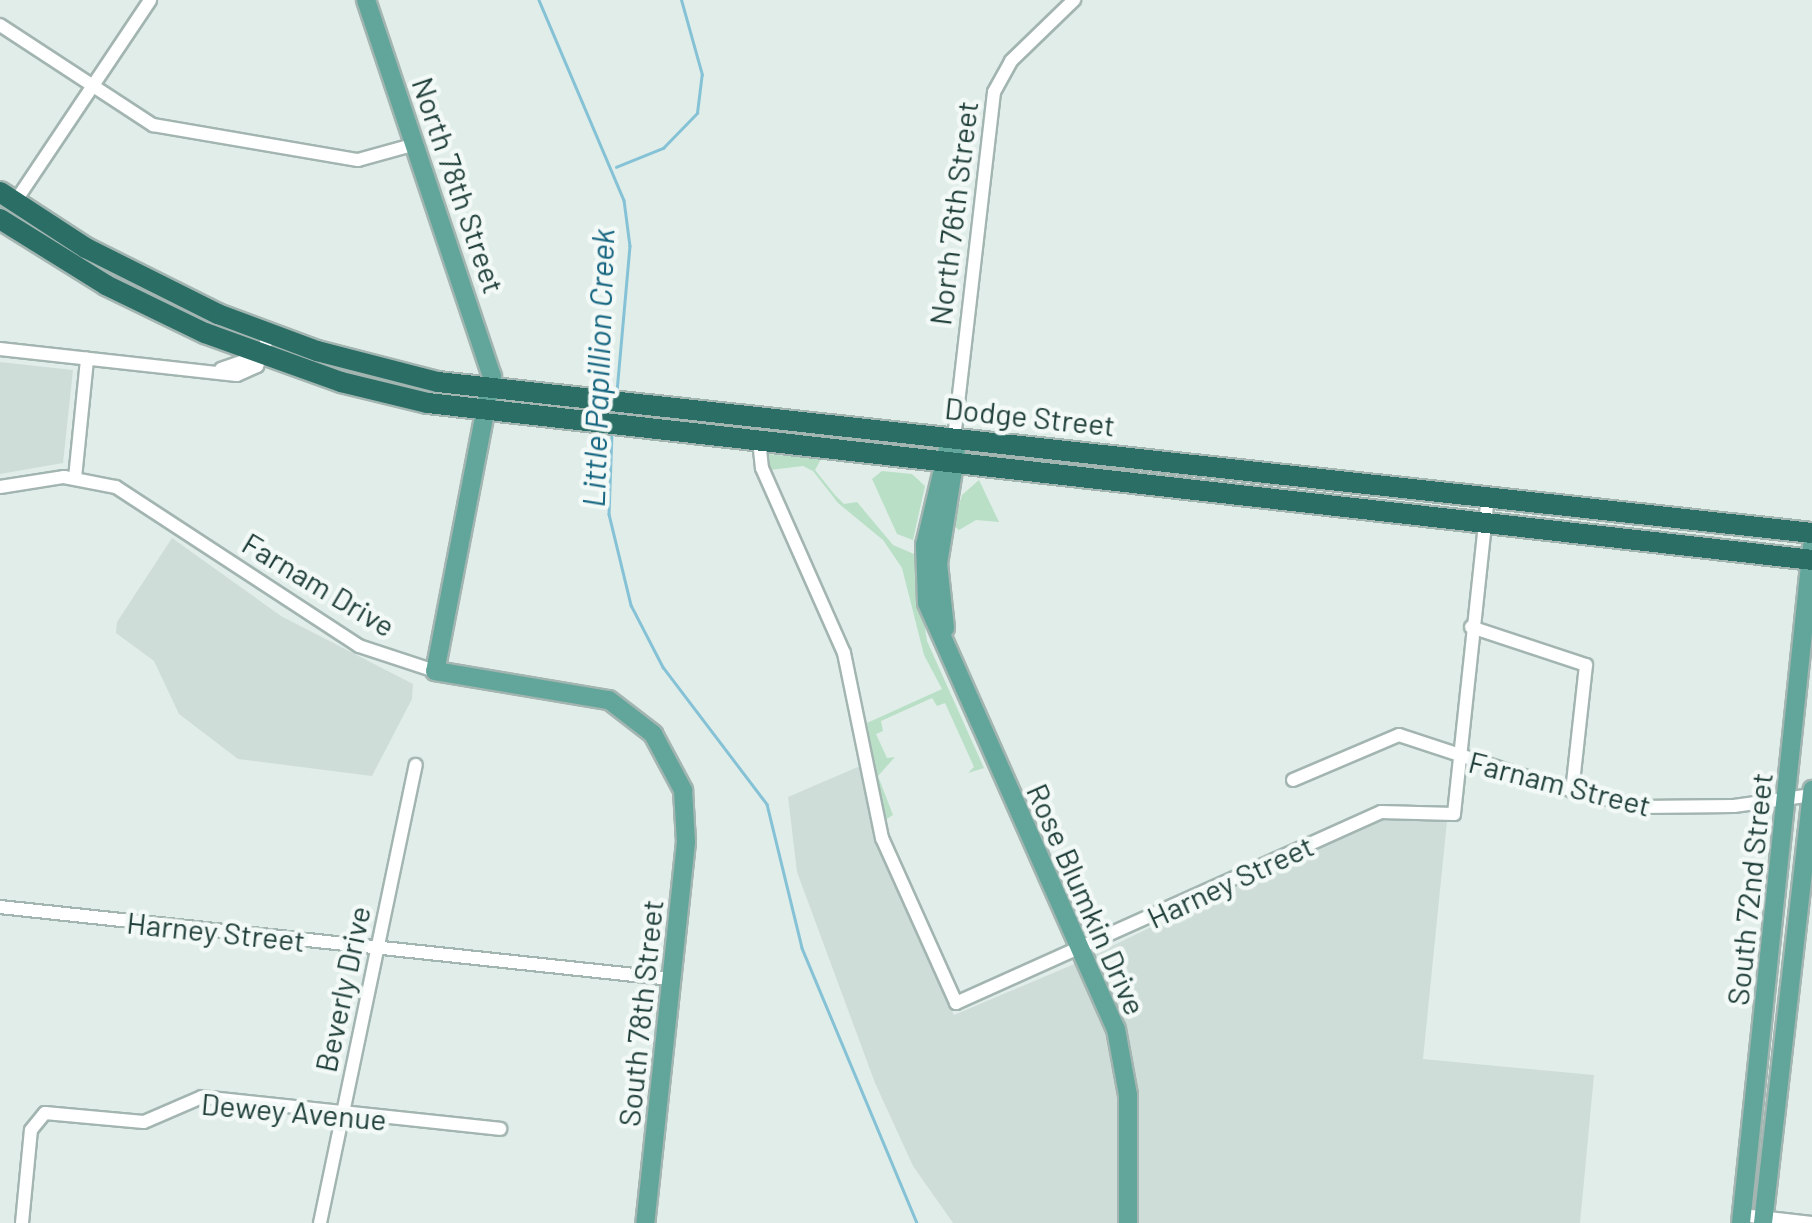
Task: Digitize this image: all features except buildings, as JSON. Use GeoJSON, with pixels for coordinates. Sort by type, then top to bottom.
{"type":"FeatureCollection","features":[{"type":"Feature","properties":{"kind":"highway","name":"Dodge Street"},"geometry":{"type":"LineString","coordinates":[[7,197],[137,276],[269,334],[490,401],[586,422],[1812,556]]}},
{"type":"Feature","properties":{"kind":"highway","name":"Dodge Street"},"geometry":{"type":"LineString","coordinates":[[0,219],[139,302],[261,356],[380,393],[490,401],[587,400],[1812,533]]}},
{"type":"Feature","properties":{"kind":"main road","name":"North 78th Street"},"geometry":{"type":"LineString","coordinates":[[366,0],[486,346],[490,401]]}},
{"type":"Feature","properties":{"kind":"main road"},"geometry":{"type":"LineString","coordinates":[[435,671],[490,401]]}},
{"type":"Feature","properties":{"kind":"main road","name":"North 76th Street"},"geometry":{"type":"LineString","coordinates":[[951,461],[954,438]]}},
{"type":"Feature","properties":{"kind":"main road","name":"Rose Blumkin Drive"},"geometry":{"type":"LineString","coordinates":[[951,461],[938,564],[954,668],[1083,949],[1125,1066],[1128,1223]]}},
{"type":"Feature","properties":{"kind":"main road","name":"South 72nd Street"},"geometry":{"type":"LineString","coordinates":[[1741,1219],[1812,556]]}},
{"type":"Feature","properties":{"kind":"main road","name":"Farnam Drive"},"geometry":{"type":"LineString","coordinates":[[435,671],[609,700],[641,722],[666,751],[686,808]]}},
{"type":"Feature","properties":{"kind":"main road","name":"South 72nd Street"},"geometry":{"type":"LineString","coordinates":[[1764,1220],[1812,793]]}},
{"type":"Feature","properties":{"kind":"main road","name":"South 78th Street"},"geometry":{"type":"LineString","coordinates":[[645,1223],[686,808]]}},
{"type":"Feature","properties":{"kind":"street"},"geometry":{"type":"LineString","coordinates":[[7,197],[92,87],[150,0]]}},
{"type":"Feature","properties":{"kind":"street","name":"North 76th Street"},"geometry":{"type":"LineString","coordinates":[[954,438],[993,96],[1011,60],[1074,0]]}},
{"type":"Feature","properties":{"kind":"street"},"geometry":{"type":"LineString","coordinates":[[0,25],[153,125],[358,160],[416,144]]}},
{"type":"Feature","properties":{"kind":"street"},"geometry":{"type":"LineString","coordinates":[[0,349],[208,371],[261,356],[269,334]]}},
{"type":"Feature","properties":{"kind":"street"},"geometry":{"type":"LineString","coordinates":[[75,478],[87,358]]}},
{"type":"Feature","properties":{"kind":"street","name":"Harney Street"},"geometry":{"type":"LineString","coordinates":[[759,440],[762,468],[841,643],[882,838],[956,1003],[1381,812],[1454,814],[1462,758]]}},
{"type":"Feature","properties":{"kind":"street","name":"Farnam Drive"},"geometry":{"type":"LineString","coordinates":[[0,487],[75,478],[126,492],[359,646],[435,671]]}},
{"type":"Feature","properties":{"kind":"street"},"geometry":{"type":"LineString","coordinates":[[1462,758],[1472,627],[1488,497]]}},
{"type":"Feature","properties":{"kind":"street"},"geometry":{"type":"LineString","coordinates":[[1472,627],[1586,666],[1572,791]]}},
{"type":"Feature","properties":{"kind":"street"},"geometry":{"type":"LineString","coordinates":[[1464,726],[1495,767]]}},
{"type":"Feature","properties":{"kind":"street","name":"Farnam Street"},"geometry":{"type":"LineString","coordinates":[[1292,780],[1399,735],[1572,791],[1664,809],[1786,801],[1812,793]]}},
{"type":"Feature","properties":{"kind":"street","name":"Beverly Drive"},"geometry":{"type":"LineString","coordinates":[[320,1223],[416,765]]}},
{"type":"Feature","properties":{"kind":"street","name":"Harney Street"},"geometry":{"type":"LineString","coordinates":[[0,907],[672,980]]}},
{"type":"Feature","properties":{"kind":"street","name":"Dewey Avenue"},"geometry":{"type":"LineString","coordinates":[[22,1223],[32,1130],[40,1116],[144,1122],[202,1098],[500,1129]]}},
{"type":"Feature","properties":{"kind":"street"},"geometry":{"type":"LineString","coordinates":[[1741,1219],[1812,1223]]}},
{"type":"Feature","properties":{"kind":"shaded area"},"geometry":{"type":"Polygon","coordinates":[[[0,362],[73,370],[63,463],[0,474],[0,362]]]}},
{"type":"Feature","properties":{"kind":"shaded area"},"geometry":{"type":"Polygon","coordinates":[[[172,538],[281,616],[413,684],[412,699],[372,776],[238,759],[179,714],[154,661],[116,633],[117,622],[172,538]]]}},
{"type":"Feature","properties":{"kind":"shaded area"},"geometry":{"type":"Polygon","coordinates":[[[860,766],[874,839],[954,1015],[1079,962],[1376,818],[1447,821],[1423,1059],[1594,1075],[1580,1223],[953,1223],[913,1166],[875,1083],[797,872],[788,797],[860,766]]]}},
{"type":"Feature","properties":{"kind":"green space"},"geometry":{"type":"Polygon","coordinates":[[[767,454],[821,459],[815,470],[835,495],[844,504],[857,502],[893,545],[914,554],[927,641],[984,768],[968,773],[974,767],[945,703],[937,706],[932,698],[881,721],[883,731],[876,734],[887,758],[895,757],[878,776],[893,815],[885,820],[867,723],[942,689],[924,655],[902,568],[883,540],[838,503],[813,471],[803,466],[770,470],[767,454]]]}},
{"type":"Feature","properties":{"kind":"green space"},"geometry":{"type":"Polygon","coordinates":[[[882,471],[912,474],[925,486],[913,540],[897,534],[872,479],[882,471]]]}},
{"type":"Feature","properties":{"kind":"green space"},"geometry":{"type":"Polygon","coordinates":[[[979,480],[999,522],[976,520],[959,530],[953,525],[962,495],[979,480]]]}},
{"type":"Feature","properties":{"kind":"waterway","name":"Little Papillion Creek"},"geometry":{"type":"LineString","coordinates":[[539,0],[624,200],[630,246],[617,391]]}},
{"type":"Feature","properties":{"kind":"waterway"},"geometry":{"type":"LineString","coordinates":[[616,167],[663,148],[697,113],[702,75],[681,0]]}},
{"type":"Feature","properties":{"kind":"waterway","name":"Little Papillion Creek"},"geometry":{"type":"LineString","coordinates":[[612,433],[609,514],[631,605],[663,667],[767,804],[802,948],[917,1223]]}}]}
